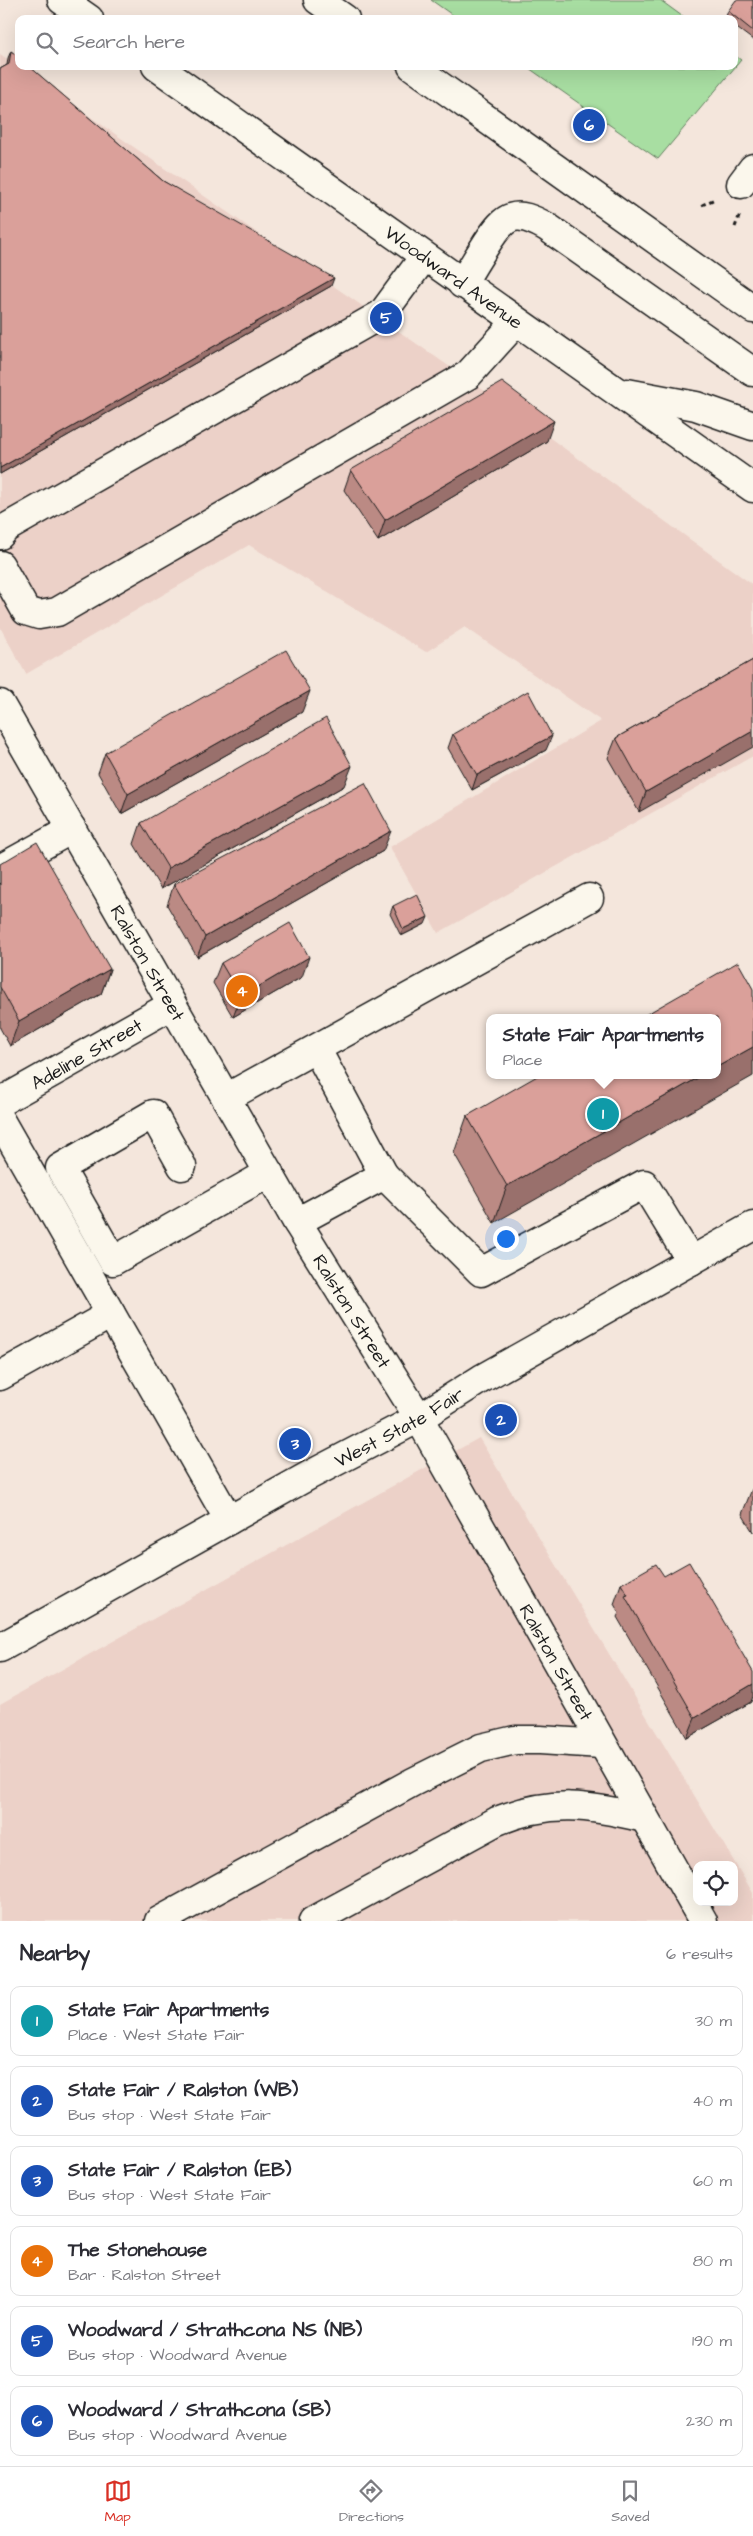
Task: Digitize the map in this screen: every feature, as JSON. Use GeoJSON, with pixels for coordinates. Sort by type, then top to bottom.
{"type":"FeatureCollection","features":[{"type":"Feature","properties":{"kind":"street"},"geometry":{"type":"LineString","coordinates":[[62,0],[83,15]]}},
{"type":"Feature","properties":{"kind":"street"},"geometry":{"type":"LineString","coordinates":[[318,0],[339,15]]}},
{"type":"Feature","properties":{"kind":"street","name":"Woodward Avenue"},"geometry":{"type":"LineString","coordinates":[[162,70],[753,488]]}},
{"type":"Feature","properties":{"kind":"street"},"geometry":{"type":"LineString","coordinates":[[418,70],[753,309]]}},
{"type":"Feature","properties":{"kind":"street"},"geometry":{"type":"LineString","coordinates":[[462,284],[500,223],[513,217],[531,218],[548,227],[753,372]]}},
{"type":"Feature","properties":{"kind":"street"},"geometry":{"type":"LineString","coordinates":[[0,535],[6,528],[382,314],[424,257]]}},
{"type":"Feature","properties":{"kind":"street"},"geometry":{"type":"LineString","coordinates":[[0,565],[26,611],[39,615],[57,612],[468,375],[516,322]]}},
{"type":"Feature","properties":{"kind":"street"},"geometry":{"type":"LineString","coordinates":[[618,391],[696,406],[753,426]]}},
{"type":"Feature","properties":{"kind":"street","name":"Ralston Street"},"geometry":{"type":"LineString","coordinates":[[0,704],[297,1222],[419,1418],[601,1744],[703,1921]]}},
{"type":"Feature","properties":{"kind":"street"},"geometry":{"type":"LineString","coordinates":[[0,869],[72,829]]}},
{"type":"Feature","properties":{"kind":"street"},"geometry":{"type":"LineString","coordinates":[[226,1098],[317,1050],[589,898]]}},
{"type":"Feature","properties":{"kind":"street","name":"Adeline Street"},"geometry":{"type":"LineString","coordinates":[[0,1102],[172,1005]]}},
{"type":"Feature","properties":{"kind":"street"},"geometry":{"type":"LineString","coordinates":[[317,1050],[384,1175],[481,1272],[644,1184],[690,1261]]}},
{"type":"Feature","properties":{"kind":"street"},"geometry":{"type":"LineString","coordinates":[[182,1166],[153,1114],[60,1168],[113,1260],[269,1173]]}},
{"type":"Feature","properties":{"kind":"street"},"geometry":{"type":"LineString","coordinates":[[0,1120],[229,1520]]}},
{"type":"Feature","properties":{"kind":"street"},"geometry":{"type":"LineString","coordinates":[[297,1222],[384,1175]]}},
{"type":"Feature","properties":{"kind":"street","name":"West State Fair"},"geometry":{"type":"LineString","coordinates":[[0,1648],[229,1520],[419,1418],[481,1379],[753,1226]]}},
{"type":"Feature","properties":{"kind":"street"},"geometry":{"type":"LineString","coordinates":[[0,1376],[111,1314]]}},
{"type":"Feature","properties":{"kind":"street"},"geometry":{"type":"LineString","coordinates":[[160,1921],[413,1782],[482,1748],[516,1740],[601,1744]]}},
{"type":"Feature","properties":{"kind":"street"},"geometry":{"type":"LineString","coordinates":[[313,1921],[497,1821],[519,1812],[571,1806],[600,1808],[644,1818]]}},
{"type":"Feature","properties":{"kind":"shaded area"},"geometry":{"type":"Polygon","coordinates":[[[0,54],[15,64],[15,70],[23,70],[499,401],[753,585],[753,756],[438,933],[390,847],[601,721],[465,627],[426,652],[249,545],[26,674],[0,627],[0,54]]]}},
{"type":"Feature","properties":{"kind":"shaded area"},"geometry":{"type":"Polygon","coordinates":[[[479,1438],[734,1861],[693,1861],[693,1906],[738,1906],[738,1868],[753,1893],[753,1921],[0,1921],[0,1704],[479,1438]]]}},
{"type":"Feature","properties":{"kind":"green space"},"geometry":{"type":"Polygon","coordinates":[[[431,0],[660,0],[681,15],[452,15],[431,0]]]}},
{"type":"Feature","properties":{"kind":"green space"},"geometry":{"type":"Polygon","coordinates":[[[532,70],[733,70],[658,159],[532,70]]]}},
{"type":"Feature","properties":{"kind":"building"},"geometry":{"type":"Polygon","coordinates":[[[736,0],[753,0],[753,31],[738,19],[738,15],[733,15],[728,11],[736,0]]]}},
{"type":"Feature","properties":{"kind":"building"},"geometry":{"type":"Polygon","coordinates":[[[11,51],[15,54],[15,70],[34,70],[163,181],[334,278],[0,468],[0,69],[9,64],[11,51]]]}},
{"type":"Feature","properties":{"kind":"building"},"geometry":{"type":"Polygon","coordinates":[[[502,382],[554,421],[385,520],[351,470],[502,382]]]}},
{"type":"Feature","properties":{"kind":"building"},"geometry":{"type":"Polygon","coordinates":[[[286,650],[310,691],[128,794],[105,753],[286,650]]]}},
{"type":"Feature","properties":{"kind":"building"},"geometry":{"type":"Polygon","coordinates":[[[753,660],[753,731],[646,792],[616,738],[753,660]]]}},
{"type":"Feature","properties":{"kind":"building"},"geometry":{"type":"Polygon","coordinates":[[[528,691],[552,736],[477,775],[453,734],[528,691]]]}},
{"type":"Feature","properties":{"kind":"building"},"geometry":{"type":"Polygon","coordinates":[[[326,718],[352,766],[168,868],[141,823],[326,718]]]}},
{"type":"Feature","properties":{"kind":"building"},"geometry":{"type":"Polygon","coordinates":[[[365,783],[391,831],[205,937],[174,884],[365,783]]]}},
{"type":"Feature","properties":{"kind":"building"},"geometry":{"type":"Polygon","coordinates":[[[37,842],[110,969],[19,1021],[0,987],[0,864],[37,842]]]}},
{"type":"Feature","properties":{"kind":"building"},"geometry":{"type":"Polygon","coordinates":[[[417,894],[428,917],[403,929],[393,906],[417,894]]]}},
{"type":"Feature","properties":{"kind":"building"},"geometry":{"type":"Polygon","coordinates":[[[290,923],[309,957],[241,997],[221,963],[290,923]]]}},
{"type":"Feature","properties":{"kind":"building"},"geometry":{"type":"Polygon","coordinates":[[[738,962],[753,989],[753,1047],[721,1065],[721,1014],[647,1014],[738,962]]]}},
{"type":"Feature","properties":{"kind":"building"},"geometry":{"type":"Polygon","coordinates":[[[532,1079],[696,1079],[507,1186],[467,1116],[532,1079]]]}},
{"type":"Feature","properties":{"kind":"building"},"geometry":{"type":"Polygon","coordinates":[[[689,1562],[753,1672],[753,1684],[695,1718],[625,1596],[628,1595],[621,1584],[656,1564],[664,1576],[689,1562]]]}},
{"type":"Feature","properties":{"kind":"place","name":"Woodward / Strathcona (SB)"},"geometry":{"type":"Point","coordinates":[589,125]}},
{"type":"Feature","properties":{"kind":"place","name":"Woodward / Strathcona NS (NB)"},"geometry":{"type":"Point","coordinates":[386,318]}},
{"type":"Feature","properties":{"kind":"place","name":"The Stonehouse"},"geometry":{"type":"Point","coordinates":[242,991]}},
{"type":"Feature","properties":{"kind":"place","name":"State Fair Apartments"},"geometry":{"type":"Point","coordinates":[603,1114]}},
{"type":"Feature","properties":{"kind":"place","name":"State Fair / Ralston (WB)"},"geometry":{"type":"Point","coordinates":[501,1420]}},
{"type":"Feature","properties":{"kind":"place","name":"State Fair / Ralston (EB)"},"geometry":{"type":"Point","coordinates":[295,1444]}}]}
